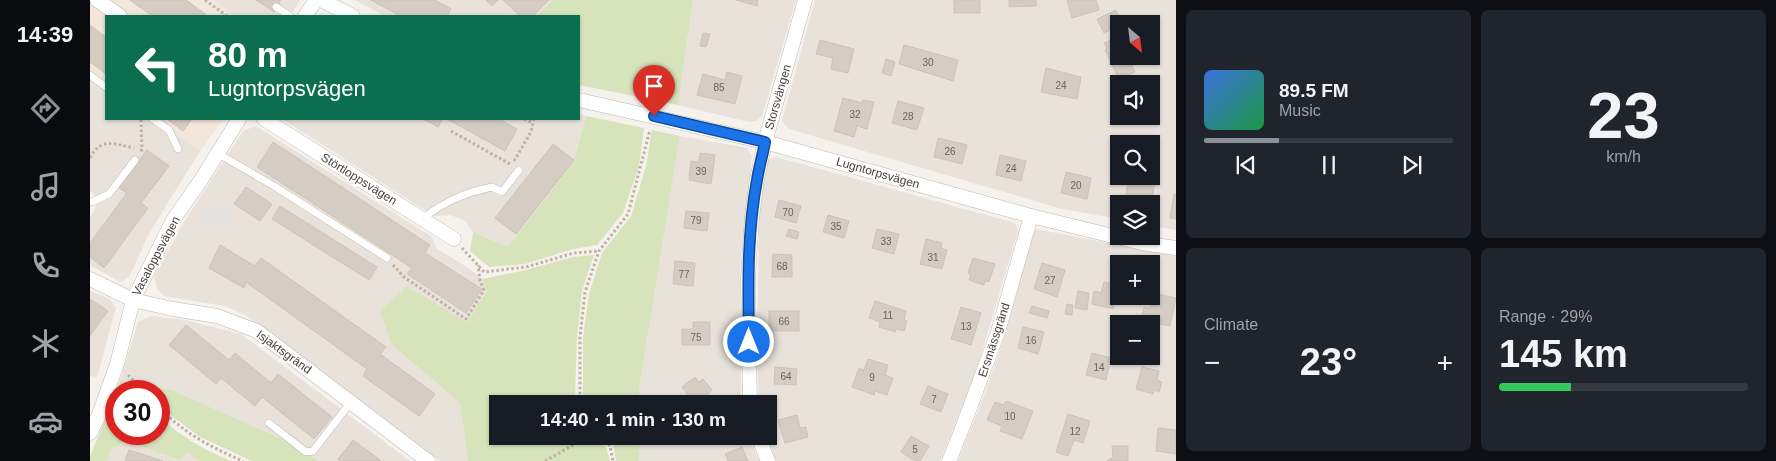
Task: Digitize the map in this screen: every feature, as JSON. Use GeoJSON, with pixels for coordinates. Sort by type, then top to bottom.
{"type":"FeatureCollection","features":[{"type":"Feature","properties":{"kind":"street"},"geometry":{"type":"LineString","coordinates":[[97,0],[119,15]]}},
{"type":"Feature","properties":{"kind":"street"},"geometry":{"type":"LineString","coordinates":[[306,15],[316,0]]}},
{"type":"Feature","properties":{"kind":"street"},"geometry":{"type":"LineString","coordinates":[[321,0],[351,15]]}},
{"type":"Feature","properties":{"kind":"street","name":"Storsvängen"},"geometry":{"type":"LineString","coordinates":[[750,395],[748,278],[752,217],[757,179],[765,142],[805,0]]}},
{"type":"Feature","properties":{"kind":"street","name":"Lugntorpsvägen"},"geometry":{"type":"LineString","coordinates":[[580,100],[765,142],[1031,216],[1142,243],[1176,248]]}},
{"type":"Feature","properties":{"kind":"street","name":"Vasaloppsvägen"},"geometry":{"type":"LineString","coordinates":[[90,433],[98,417],[116,364],[133,300],[173,220],[201,180],[238,120]]}},
{"type":"Feature","properties":{"kind":"street","name":"Störtloppsvägen"},"geometry":{"type":"LineString","coordinates":[[266,120],[454,239]]}},
{"type":"Feature","properties":{"kind":"street","name":"Ersmässgränd"},"geometry":{"type":"LineString","coordinates":[[949,461],[998,332],[1031,216]]}},
{"type":"Feature","properties":{"kind":"street","name":"Isjaktsgränd"},"geometry":{"type":"LineString","coordinates":[[90,279],[133,300],[217,316],[257,331],[428,461]]}},
{"type":"Feature","properties":{"kind":"street"},"geometry":{"type":"LineString","coordinates":[[762,445],[768,461]]}},
{"type":"Feature","properties":{"kind":"lane"},"geometry":{"type":"LineString","coordinates":[[276,7],[288,15]]}},
{"type":"Feature","properties":{"kind":"lane"},"geometry":{"type":"LineString","coordinates":[[90,75],[105,85]]}},
{"type":"Feature","properties":{"kind":"lane"},"geometry":{"type":"LineString","coordinates":[[154,120],[169,130],[178,149]]}},
{"type":"Feature","properties":{"kind":"lane"},"geometry":{"type":"LineString","coordinates":[[217,152],[387,258]]}},
{"type":"Feature","properties":{"kind":"lane"},"geometry":{"type":"LineString","coordinates":[[92,202],[109,194],[135,160]]}},
{"type":"Feature","properties":{"kind":"lane"},"geometry":{"type":"LineString","coordinates":[[423,218],[440,206],[469,192],[492,186],[502,192],[519,170]]}},
{"type":"Feature","properties":{"kind":"lane"},"geometry":{"type":"LineString","coordinates":[[269,423],[306,452],[313,451],[351,402]]}},
{"type":"Feature","properties":{"kind":"path"},"geometry":{"type":"LineString","coordinates":[[205,0],[226,15]]}},
{"type":"Feature","properties":{"kind":"path"},"geometry":{"type":"LineString","coordinates":[[580,395],[580,337],[586,292],[599,251],[628,214],[654,116]]}},
{"type":"Feature","properties":{"kind":"path"},"geometry":{"type":"LineString","coordinates":[[90,158],[99,145],[110,143],[142,150],[141,120]]}},
{"type":"Feature","properties":{"kind":"path"},"geometry":{"type":"LineString","coordinates":[[526,120],[533,123]]}},
{"type":"Feature","properties":{"kind":"path"},"geometry":{"type":"LineString","coordinates":[[517,157],[531,132],[534,120]]}},
{"type":"Feature","properties":{"kind":"path"},"geometry":{"type":"LineString","coordinates":[[452,131],[519,170]]}},
{"type":"Feature","properties":{"kind":"path"},"geometry":{"type":"LineString","coordinates":[[454,239],[484,272],[518,268],[574,253],[599,251]]}},
{"type":"Feature","properties":{"kind":"path"},"geometry":{"type":"LineString","coordinates":[[387,258],[404,277],[466,319],[484,290],[480,282],[478,265]]}},
{"type":"Feature","properties":{"kind":"path"},"geometry":{"type":"LineString","coordinates":[[116,364],[133,380]]}},
{"type":"Feature","properties":{"kind":"path"},"geometry":{"type":"LineString","coordinates":[[170,420],[198,440],[243,461]]}},
{"type":"Feature","properties":{"kind":"path"},"geometry":{"type":"LineString","coordinates":[[545,461],[573,445]]}},
{"type":"Feature","properties":{"kind":"path"},"geometry":{"type":"LineString","coordinates":[[609,445],[613,461]]}},
{"type":"Feature","properties":{"kind":"shaded area"},"geometry":{"type":"Polygon","coordinates":[[[90,0],[214,0],[233,15],[105,15],[105,86],[90,75],[90,0]]]}},
{"type":"Feature","properties":{"kind":"shaded area"},"geometry":{"type":"Polygon","coordinates":[[[123,0],[300,0],[291,15],[143,15],[123,0]]]}},
{"type":"Feature","properties":{"kind":"shaded area"},"geometry":{"type":"Polygon","coordinates":[[[355,0],[553,0],[538,15],[383,15],[355,0]]]}},
{"type":"Feature","properties":{"kind":"shaded area"},"geometry":{"type":"Polygon","coordinates":[[[693,0],[796,0],[762,116],[756,121],[749,122],[678,105],[693,0]]]}},
{"type":"Feature","properties":{"kind":"shaded area"},"geometry":{"type":"Polygon","coordinates":[[[815,0],[1176,0],[1176,230],[1160,227],[1160,195],[1110,195],[1110,217],[1062,209],[789,129],[782,121],[815,0]]]}},
{"type":"Feature","properties":{"kind":"shaded area"},"geometry":{"type":"Polygon","coordinates":[[[90,22],[105,33],[105,120],[222,120],[200,151],[150,232],[129,277],[120,282],[90,265],[90,218],[96,203],[94,194],[90,191],[90,22]]]}},
{"type":"Feature","properties":{"kind":"shaded area"},"geometry":{"type":"Polygon","coordinates":[[[580,114],[586,116],[574,161],[508,247],[473,232],[464,220],[450,215],[434,216],[284,120],[580,120],[580,114]]]}},
{"type":"Feature","properties":{"kind":"shaded area"},"geometry":{"type":"Polygon","coordinates":[[[154,120],[222,120],[200,151],[154,120]]]}},
{"type":"Feature","properties":{"kind":"shaded area"},"geometry":{"type":"Polygon","coordinates":[[[256,126],[432,237],[436,248],[470,269],[482,279],[487,289],[467,324],[407,286],[392,345],[460,403],[468,461],[440,461],[247,316],[225,306],[164,296],[157,288],[154,276],[184,222],[243,131],[256,126]]]}},
{"type":"Feature","properties":{"kind":"shaded area"},"geometry":{"type":"Polygon","coordinates":[[[680,136],[747,148],[752,156],[740,267],[741,395],[639,395],[680,136]]]}},
{"type":"Feature","properties":{"kind":"shaded area"},"geometry":{"type":"Polygon","coordinates":[[[776,157],[1015,223],[1018,231],[974,378],[940,461],[776,461],[770,445],[777,445],[777,395],[759,395],[757,347],[759,219],[767,160],[776,157]]]}},
{"type":"Feature","properties":{"kind":"shaded area"},"geometry":{"type":"Polygon","coordinates":[[[232,207],[233,222],[199,223],[199,209],[232,207]]]}},
{"type":"Feature","properties":{"kind":"shaded area"},"geometry":{"type":"Polygon","coordinates":[[[1036,229],[1110,243],[1110,245],[1176,256],[1176,461],[958,461],[1005,336],[1032,235],[1036,229]]]}},
{"type":"Feature","properties":{"kind":"shaded area"},"geometry":{"type":"Polygon","coordinates":[[[90,291],[110,299],[116,308],[97,377],[90,376],[90,291]]]}},
{"type":"Feature","properties":{"kind":"shaded area"},"geometry":{"type":"Polygon","coordinates":[[[150,316],[185,320],[241,334],[410,461],[318,461],[296,445],[170,390],[170,380],[120,380],[138,322],[150,316]]]}},
{"type":"Feature","properties":{"kind":"shaded area"},"geometry":{"type":"Polygon","coordinates":[[[119,445],[137,445],[179,460],[188,453],[199,461],[107,461],[112,449],[119,445]]]}},
{"type":"Feature","properties":{"kind":"shaded area"},"geometry":{"type":"Polygon","coordinates":[[[639,445],[753,445],[759,461],[639,461],[639,445]]]}},
{"type":"Feature","properties":{"kind":"green space"},"geometry":{"type":"Polygon","coordinates":[[[553,0],[693,0],[678,105],[580,85],[580,15],[538,15],[553,0]]]}},
{"type":"Feature","properties":{"kind":"green space"},"geometry":{"type":"Polygon","coordinates":[[[586,116],[644,128],[639,166],[623,213],[597,245],[573,249],[525,264],[489,267],[470,251],[473,232],[508,247],[574,161],[586,116]]]}},
{"type":"Feature","properties":{"kind":"green space"},"geometry":{"type":"Polygon","coordinates":[[[652,130],[680,136],[639,395],[583,395],[583,337],[589,294],[602,253],[631,216],[646,166],[652,130]]]}},
{"type":"Feature","properties":{"kind":"green space"},"geometry":{"type":"Polygon","coordinates":[[[594,255],[582,291],[577,338],[575,395],[489,395],[489,445],[604,445],[610,461],[468,461],[460,403],[392,345],[380,312],[407,286],[467,323],[487,290],[482,279],[526,270],[573,257],[594,255]]]}},
{"type":"Feature","properties":{"kind":"green space"},"geometry":{"type":"Polygon","coordinates":[[[170,390],[296,445],[318,461],[252,461],[200,437],[170,414],[170,390]]]}},
{"type":"Feature","properties":{"kind":"green space"},"geometry":{"type":"Polygon","coordinates":[[[105,419],[105,445],[119,445],[112,449],[107,461],[90,461],[105,419]]]}},
{"type":"Feature","properties":{"kind":"green space"},"geometry":{"type":"Polygon","coordinates":[[[170,426],[183,436],[231,461],[199,461],[188,453],[179,460],[137,445],[170,445],[170,426]]]}},
{"type":"Feature","properties":{"kind":"green space"},"geometry":{"type":"Polygon","coordinates":[[[613,445],[639,445],[639,461],[616,461],[613,445]]]}},
{"type":"Feature","properties":{"kind":"building"},"geometry":{"type":"Polygon","coordinates":[[[130,0],[186,0],[207,15],[151,15],[130,0]]]}},
{"type":"Feature","properties":{"kind":"building"},"geometry":{"type":"Polygon","coordinates":[[[256,0],[281,0],[274,12],[256,0]]]}},
{"type":"Feature","properties":{"kind":"building"},"geometry":{"type":"Polygon","coordinates":[[[371,0],[435,0],[451,9],[448,15],[398,15],[371,0]]]}},
{"type":"Feature","properties":{"kind":"building"},"geometry":{"type":"Polygon","coordinates":[[[486,0],[498,0],[492,6],[486,0]]]}},
{"type":"Feature","properties":{"kind":"building"},"geometry":{"type":"Polygon","coordinates":[[[503,0],[549,0],[534,15],[519,15],[503,0]]]}},
{"type":"Feature","properties":{"kind":"building"},"geometry":{"type":"Polygon","coordinates":[[[736,0],[758,0],[757,6],[736,0]]]}},
{"type":"Feature","properties":{"kind":"building"},"geometry":{"type":"Polygon","coordinates":[[[954,0],[980,0],[980,13],[954,13],[954,0]]]}},
{"type":"Feature","properties":{"kind":"building"},"geometry":{"type":"Polygon","coordinates":[[[1009,0],[1036,0],[1036,6],[1009,7],[1009,0]]]}},
{"type":"Feature","properties":{"kind":"building"},"geometry":{"type":"Polygon","coordinates":[[[1067,0],[1096,0],[1099,10],[1072,18],[1067,0]]]}},
{"type":"Feature","properties":{"kind":"building"},"geometry":{"type":"Polygon","coordinates":[[[1116,10],[1118,15],[1110,15],[1110,30],[1104,33],[1097,19],[1116,10]]]}},
{"type":"Feature","properties":{"kind":"building"},"geometry":{"type":"Polygon","coordinates":[[[90,25],[105,36],[105,73],[90,62],[90,25]]]}},
{"type":"Feature","properties":{"kind":"building"},"geometry":{"type":"Polygon","coordinates":[[[703,33],[710,34],[706,47],[700,46],[703,33]]]}},
{"type":"Feature","properties":{"kind":"building"},"geometry":{"type":"Polygon","coordinates":[[[820,40],[854,49],[848,73],[831,69],[833,58],[816,54],[820,40]]]}},
{"type":"Feature","properties":{"kind":"building"},"geometry":{"type":"Polygon","coordinates":[[[1110,40],[1110,60],[1105,50],[1107,49],[1104,43],[1110,40]]]}},
{"type":"Feature","properties":{"kind":"building"},"geometry":{"type":"Polygon","coordinates":[[[904,45],[958,60],[953,81],[899,64],[904,45]]]}},
{"type":"Feature","properties":{"kind":"building"},"geometry":{"type":"Polygon","coordinates":[[[886,59],[895,62],[891,76],[882,73],[886,59]]]}},
{"type":"Feature","properties":{"kind":"building"},"geometry":{"type":"Polygon","coordinates":[[[1112,65],[1132,65],[1135,72],[1128,75],[1117,75],[1112,65]]]}},
{"type":"Feature","properties":{"kind":"building"},"geometry":{"type":"Polygon","coordinates":[[[1046,68],[1081,77],[1077,99],[1041,92],[1046,68]]]}},
{"type":"Feature","properties":{"kind":"building"},"geometry":{"type":"Polygon","coordinates":[[[727,72],[742,76],[735,104],[697,95],[703,74],[725,80],[727,72]]]}},
{"type":"Feature","properties":{"kind":"building"},"geometry":{"type":"Polygon","coordinates":[[[843,98],[862,103],[863,100],[874,102],[867,129],[857,126],[854,137],[834,131],[843,98]]]}},
{"type":"Feature","properties":{"kind":"building"},"geometry":{"type":"Polygon","coordinates":[[[898,101],[924,108],[917,130],[892,123],[898,101]]]}},
{"type":"Feature","properties":{"kind":"building"},"geometry":{"type":"Polygon","coordinates":[[[168,120],[191,120],[183,131],[168,120]]]}},
{"type":"Feature","properties":{"kind":"building"},"geometry":{"type":"Polygon","coordinates":[[[425,120],[442,120],[438,127],[425,120]]]}},
{"type":"Feature","properties":{"kind":"building"},"geometry":{"type":"Polygon","coordinates":[[[449,120],[501,120],[517,129],[505,151],[449,120]]]}},
{"type":"Feature","properties":{"kind":"building"},"geometry":{"type":"Polygon","coordinates":[[[938,138],[967,145],[962,164],[934,157],[938,138]]]}},
{"type":"Feature","properties":{"kind":"building"},"geometry":{"type":"Polygon","coordinates":[[[273,142],[430,245],[425,253],[482,289],[466,313],[407,274],[412,268],[257,167],[273,142]]]}},
{"type":"Feature","properties":{"kind":"building"},"geometry":{"type":"Polygon","coordinates":[[[553,144],[574,160],[516,234],[495,218],[553,144]]]}},
{"type":"Feature","properties":{"kind":"building"},"geometry":{"type":"Polygon","coordinates":[[[147,150],[169,166],[141,203],[148,208],[104,268],[90,257],[90,243],[127,193],[119,188],[147,150]]]}},
{"type":"Feature","properties":{"kind":"building"},"geometry":{"type":"Polygon","coordinates":[[[700,153],[715,155],[711,184],[689,180],[691,161],[699,162],[700,153]]]}},
{"type":"Feature","properties":{"kind":"building"},"geometry":{"type":"Polygon","coordinates":[[[1000,155],[1026,161],[1021,181],[996,175],[1000,155]]]}},
{"type":"Feature","properties":{"kind":"building"},"geometry":{"type":"Polygon","coordinates":[[[1066,172],[1091,178],[1087,199],[1061,193],[1066,172]]]}},
{"type":"Feature","properties":{"kind":"building"},"geometry":{"type":"Polygon","coordinates":[[[1128,185],[1154,185],[1153,195],[1126,195],[1128,185]]]}},
{"type":"Feature","properties":{"kind":"building"},"geometry":{"type":"Polygon","coordinates":[[[246,187],[272,204],[260,221],[234,204],[246,187]]]}},
{"type":"Feature","properties":{"kind":"building"},"geometry":{"type":"Polygon","coordinates":[[[1174,194],[1176,194],[1176,219],[1170,218],[1174,194]]]}},
{"type":"Feature","properties":{"kind":"building"},"geometry":{"type":"Polygon","coordinates":[[[779,200],[801,206],[796,223],[775,217],[779,200]]]}},
{"type":"Feature","properties":{"kind":"building"},"geometry":{"type":"Polygon","coordinates":[[[280,206],[377,267],[369,280],[272,219],[280,206]]]}},
{"type":"Feature","properties":{"kind":"building"},"geometry":{"type":"Polygon","coordinates":[[[686,211],[709,213],[707,231],[684,228],[686,211]]]}},
{"type":"Feature","properties":{"kind":"building"},"geometry":{"type":"Polygon","coordinates":[[[828,215],[849,221],[844,238],[823,232],[828,215]]]}},
{"type":"Feature","properties":{"kind":"building"},"geometry":{"type":"Polygon","coordinates":[[[789,229],[799,232],[797,239],[786,236],[789,229]]]}},
{"type":"Feature","properties":{"kind":"building"},"geometry":{"type":"Polygon","coordinates":[[[877,229],[899,234],[894,254],[872,248],[877,229]]]}},
{"type":"Feature","properties":{"kind":"building"},"geometry":{"type":"Polygon","coordinates":[[[926,239],[942,243],[941,248],[947,250],[942,269],[920,264],[926,239]]]}},
{"type":"Feature","properties":{"kind":"building"},"geometry":{"type":"Polygon","coordinates":[[[220,245],[255,266],[261,258],[386,347],[380,354],[435,394],[419,416],[363,376],[367,369],[246,282],[244,288],[209,268],[220,245]]]}},
{"type":"Feature","properties":{"kind":"building"},"geometry":{"type":"Polygon","coordinates":[[[773,254],[792,255],[792,277],[772,277],[773,254]]]}},
{"type":"Feature","properties":{"kind":"building"},"geometry":{"type":"Polygon","coordinates":[[[973,258],[995,264],[989,282],[985,281],[984,285],[969,280],[971,274],[968,273],[973,258]]]}},
{"type":"Feature","properties":{"kind":"building"},"geometry":{"type":"Polygon","coordinates":[[[675,261],[695,263],[693,286],[673,284],[675,261]]]}},
{"type":"Feature","properties":{"kind":"building"},"geometry":{"type":"Polygon","coordinates":[[[1042,263],[1065,270],[1057,297],[1034,289],[1042,263]]]}},
{"type":"Feature","properties":{"kind":"building"},"geometry":{"type":"Polygon","coordinates":[[[1104,282],[1110,283],[1110,305],[1114,305],[1113,309],[1092,304],[1094,291],[1101,293],[1104,282]]]}},
{"type":"Feature","properties":{"kind":"building"},"geometry":{"type":"Polygon","coordinates":[[[1078,291],[1089,293],[1087,310],[1075,308],[1078,291]]]}},
{"type":"Feature","properties":{"kind":"building"},"geometry":{"type":"Polygon","coordinates":[[[1160,295],[1176,298],[1170,326],[1160,324],[1160,315],[1142,315],[1144,307],[1150,308],[1151,305],[1160,305],[1160,295]]]}},
{"type":"Feature","properties":{"kind":"building"},"geometry":{"type":"Polygon","coordinates":[[[90,299],[108,311],[90,336],[90,299]]]}},
{"type":"Feature","properties":{"kind":"building"},"geometry":{"type":"Polygon","coordinates":[[[875,301],[906,311],[904,320],[907,321],[904,331],[896,329],[895,332],[879,327],[880,322],[869,318],[875,301]]]}},
{"type":"Feature","properties":{"kind":"building"},"geometry":{"type":"Polygon","coordinates":[[[1067,304],[1073,305],[1072,315],[1065,314],[1067,304]]]}},
{"type":"Feature","properties":{"kind":"building"},"geometry":{"type":"Polygon","coordinates":[[[1032,306],[1049,311],[1047,318],[1029,313],[1032,306]]]}},
{"type":"Feature","properties":{"kind":"building"},"geometry":{"type":"Polygon","coordinates":[[[961,307],[981,313],[971,345],[951,339],[961,307]]]}},
{"type":"Feature","properties":{"kind":"building"},"geometry":{"type":"Polygon","coordinates":[[[769,311],[799,311],[799,331],[769,331],[769,311]]]}},
{"type":"Feature","properties":{"kind":"building"},"geometry":{"type":"Polygon","coordinates":[[[693,322],[710,322],[710,345],[682,345],[682,329],[693,329],[693,322]]]}},
{"type":"Feature","properties":{"kind":"building"},"geometry":{"type":"Polygon","coordinates":[[[186,325],[229,360],[235,353],[271,383],[278,374],[332,417],[314,439],[262,397],[255,406],[221,378],[216,384],[169,345],[186,325]]]}},
{"type":"Feature","properties":{"kind":"building"},"geometry":{"type":"Polygon","coordinates":[[[1023,327],[1044,332],[1038,354],[1018,348],[1023,327]]]}},
{"type":"Feature","properties":{"kind":"building"},"geometry":{"type":"Polygon","coordinates":[[[1092,353],[1110,358],[1106,380],[1086,375],[1092,353]]]}},
{"type":"Feature","properties":{"kind":"building"},"geometry":{"type":"Polygon","coordinates":[[[868,359],[888,365],[885,375],[893,378],[887,395],[875,391],[874,395],[852,387],[859,368],[864,370],[868,359]]]}},
{"type":"Feature","properties":{"kind":"building"},"geometry":{"type":"Polygon","coordinates":[[[775,367],[797,369],[796,385],[774,384],[775,367]]]}},
{"type":"Feature","properties":{"kind":"building"},"geometry":{"type":"Polygon","coordinates":[[[1142,367],[1159,371],[1157,380],[1162,382],[1159,392],[1154,390],[1153,394],[1136,389],[1142,367]]]}},
{"type":"Feature","properties":{"kind":"building"},"geometry":{"type":"Polygon","coordinates":[[[695,377],[699,382],[703,379],[712,390],[707,395],[688,395],[682,387],[695,377]]]}},
{"type":"Feature","properties":{"kind":"building"},"geometry":{"type":"Polygon","coordinates":[[[928,386],[948,394],[941,412],[920,404],[928,386]]]}},
{"type":"Feature","properties":{"kind":"building"},"geometry":{"type":"Polygon","coordinates":[[[1006,401],[1033,411],[1022,439],[1000,431],[1002,426],[987,420],[995,402],[1004,405],[1006,401]]]}},
{"type":"Feature","properties":{"kind":"building"},"geometry":{"type":"Polygon","coordinates":[[[1068,414],[1090,421],[1083,443],[1074,440],[1068,456],[1056,452],[1068,414]]]}},
{"type":"Feature","properties":{"kind":"building"},"geometry":{"type":"Polygon","coordinates":[[[797,415],[800,428],[806,427],[808,437],[785,443],[778,420],[797,415]]]}},
{"type":"Feature","properties":{"kind":"building"},"geometry":{"type":"Polygon","coordinates":[[[1158,428],[1176,430],[1176,454],[1156,451],[1158,428]]]}},
{"type":"Feature","properties":{"kind":"building"},"geometry":{"type":"Polygon","coordinates":[[[911,436],[929,446],[920,461],[915,461],[901,452],[911,436]]]}},
{"type":"Feature","properties":{"kind":"building"},"geometry":{"type":"Polygon","coordinates":[[[353,440],[381,461],[341,461],[338,459],[353,440]]]}},
{"type":"Feature","properties":{"kind":"building"},"geometry":{"type":"Polygon","coordinates":[[[1112,446],[1128,446],[1128,461],[1107,461],[1113,457],[1112,446]]]}},
{"type":"Feature","properties":{"kind":"building"},"geometry":{"type":"Polygon","coordinates":[[[742,447],[748,461],[728,461],[725,454],[742,447]]]}},
{"type":"Feature","properties":{"kind":"building"},"geometry":{"type":"Polygon","coordinates":[[[129,450],[163,461],[125,461],[129,450]]]}},
{"type":"Feature","properties":{"kind":"route"},"geometry":{"type":"LineString","coordinates":[[654,116],[765,142],[757,179],[752,217],[748,278],[749,342]]}}]}
